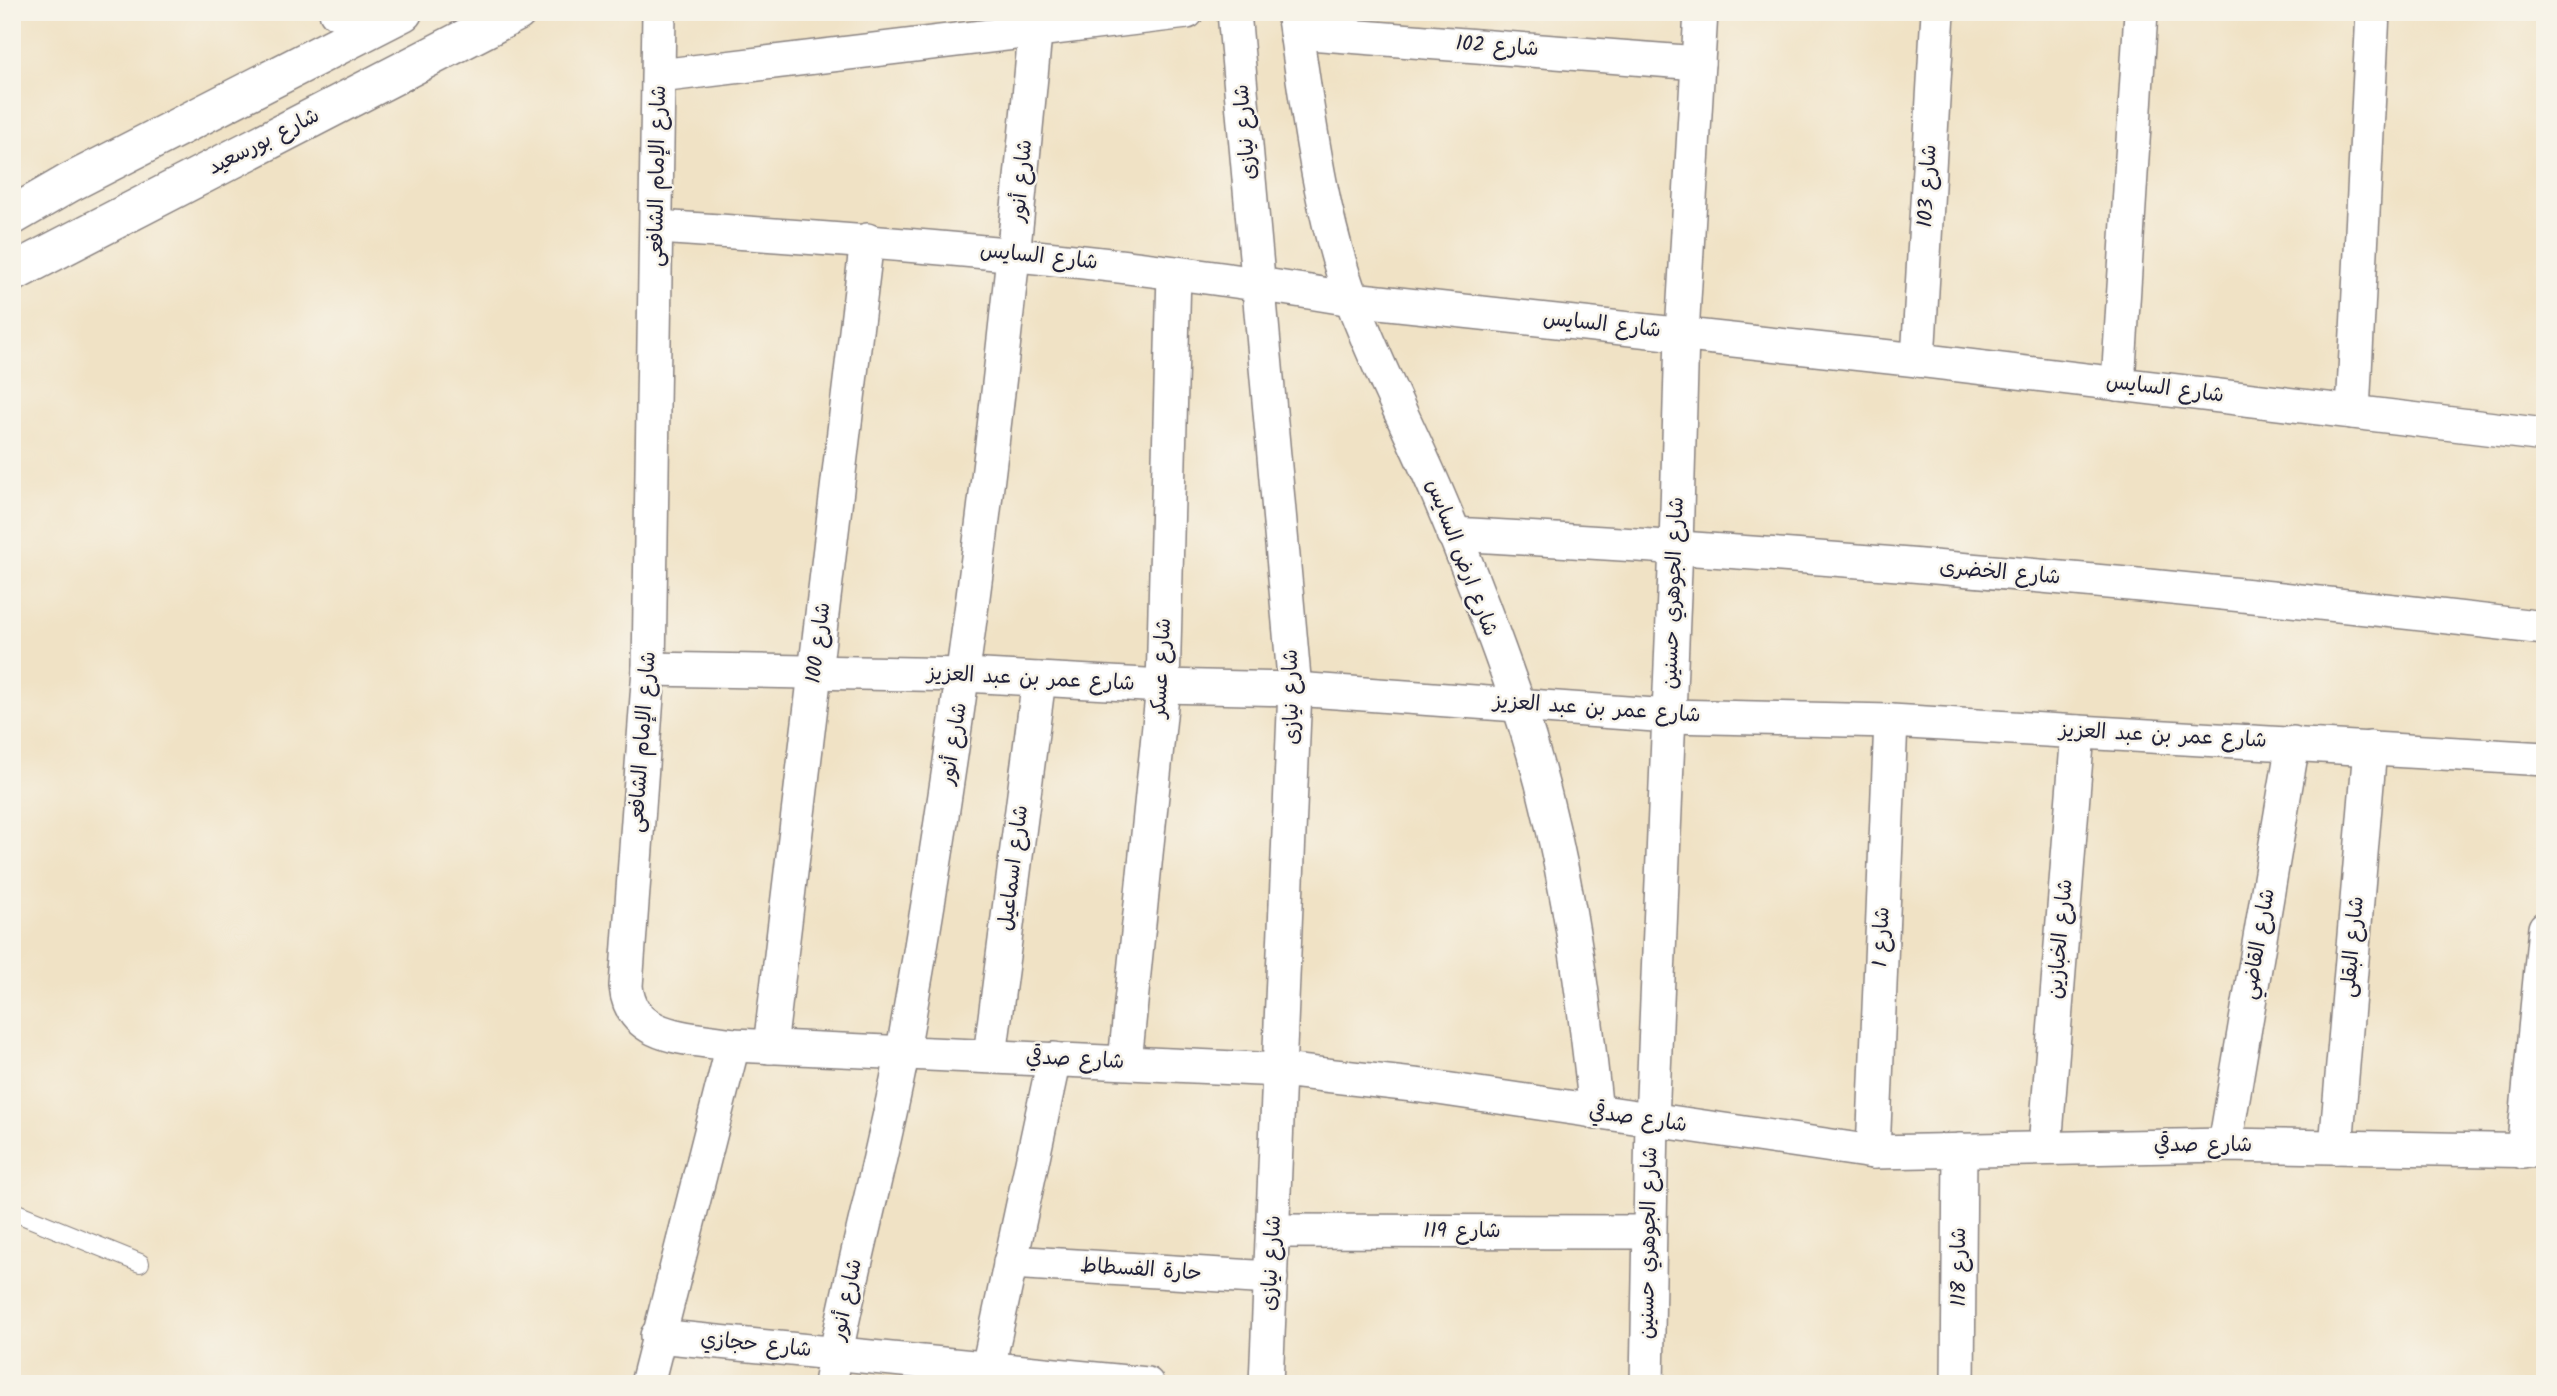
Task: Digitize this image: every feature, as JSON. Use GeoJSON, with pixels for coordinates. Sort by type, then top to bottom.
{"type":"FeatureCollection","features":[{"type":"Feature","properties":{"kind":"street"},"geometry":{"type":"LineString","coordinates":[[336,12],[389,20]]}},
{"type":"Feature","properties":{"kind":"street","name":"شارع بورسعيد"},"geometry":{"type":"LineString","coordinates":[[12,273],[517,12]]}},
{"type":"Feature","properties":{"kind":"street","name":"شارع الإمام الشافعى"},"geometry":{"type":"LineString","coordinates":[[659,12],[658,228],[649,669],[627,1000],[633,1013],[655,1030],[733,1045]]}},
{"type":"Feature","properties":{"kind":"street"},"geometry":{"type":"LineString","coordinates":[[659,76],[1037,21],[1187,12]]}},
{"type":"Feature","properties":{"kind":"street","name":"شارع نيازى"},"geometry":{"type":"LineString","coordinates":[[1234,12],[1295,690],[1266,1384]]}},
{"type":"Feature","properties":{"kind":"street","name":"شارع الجوهري حسنين"},"geometry":{"type":"LineString","coordinates":[[1647,1384],[1652,1121],[1670,716],[1682,334],[1701,12]]}},
{"type":"Feature","properties":{"kind":"street","name":"شارع 103"},"geometry":{"type":"LineString","coordinates":[[1918,360],[1938,12]]}},
{"type":"Feature","properties":{"kind":"street"},"geometry":{"type":"LineString","coordinates":[[2118,384],[2141,12]]}},
{"type":"Feature","properties":{"kind":"street"},"geometry":{"type":"LineString","coordinates":[[2353,412],[2373,12]]}},
{"type":"Feature","properties":{"kind":"street"},"geometry":{"type":"LineString","coordinates":[[12,216],[69,183],[389,20]]}},
{"type":"Feature","properties":{"kind":"street","name":"شارع أنور"},"geometry":{"type":"LineString","coordinates":[[833,1368],[902,1052],[965,674],[1015,253],[1037,21]]}},
{"type":"Feature","properties":{"kind":"street","name":"شارع 102"},"geometry":{"type":"LineString","coordinates":[[1295,22],[1698,63]]}},
{"type":"Feature","properties":{"kind":"street","name":"شارع ارض السايس"},"geometry":{"type":"LineString","coordinates":[[1295,22],[1311,135],[1327,211],[1352,299],[1453,534],[1518,704],[1546,800],[1583,981],[1596,1113]]}},
{"type":"Feature","properties":{"kind":"street","name":"شارع السايس"},"geometry":{"type":"LineString","coordinates":[[658,228],[867,240],[1015,253],[1174,272],[1352,299],[1918,360],[2545,435]]}},
{"type":"Feature","properties":{"kind":"street","name":"شارع 100"},"geometry":{"type":"LineString","coordinates":[[770,1047],[867,240]]}},
{"type":"Feature","properties":{"kind":"street","name":"شارع عسكر"},"geometry":{"type":"LineString","coordinates":[[1125,1062],[1163,686],[1174,272]]}},
{"type":"Feature","properties":{"kind":"street","name":"شارع الخضرى"},"geometry":{"type":"LineString","coordinates":[[1453,534],[1676,546],[2259,594],[2545,628]]}},
{"type":"Feature","properties":{"kind":"street","name":"شارع عمر بن عبد العزيز"},"geometry":{"type":"LineString","coordinates":[[649,669],[965,674],[1163,686],[1295,690],[1670,716],[1891,721],[2545,759]]}},
{"type":"Feature","properties":{"kind":"street","name":"شارع اسماعيل"},"geometry":{"type":"LineString","coordinates":[[990,1056],[1038,679]]}},
{"type":"Feature","properties":{"kind":"street","name":"شارع 1"},"geometry":{"type":"LineString","coordinates":[[1873,1152],[1891,721]]}},
{"type":"Feature","properties":{"kind":"street","name":"شارع الخبازين"},"geometry":{"type":"LineString","coordinates":[[2045,1147],[2078,732]]}},
{"type":"Feature","properties":{"kind":"street","name":"شارع القاضي"},"geometry":{"type":"LineString","coordinates":[[2225,1144],[2293,744]]}},
{"type":"Feature","properties":{"kind":"street","name":"شارع البقلى"},"geometry":{"type":"LineString","coordinates":[[2336,1147],[2370,748]]}},
{"type":"Feature","properties":{"kind":"street"},"geometry":{"type":"LineString","coordinates":[[2534,1151],[2545,928]]}},
{"type":"Feature","properties":{"kind":"street"},"geometry":{"type":"LineString","coordinates":[[647,1384],[657,1336],[733,1045]]}},
{"type":"Feature","properties":{"kind":"street","name":"شارع صدقي"},"geometry":{"type":"LineString","coordinates":[[733,1045],[1281,1070],[1430,1087],[1873,1152],[2225,1144],[2534,1151]]}},
{"type":"Feature","properties":{"kind":"street"},"geometry":{"type":"LineString","coordinates":[[988,1368],[1054,1059]]}},
{"type":"Feature","properties":{"kind":"street","name":"شارع 118"},"geometry":{"type":"LineString","coordinates":[[1958,1384],[1960,1150]]}},
{"type":"Feature","properties":{"kind":"street","name":"شارع 119"},"geometry":{"type":"LineString","coordinates":[[1274,1231],[1649,1232]]}},
{"type":"Feature","properties":{"kind":"street","name":"حارة الفسطاط"},"geometry":{"type":"LineString","coordinates":[[1010,1262],[1271,1278]]}},
{"type":"Feature","properties":{"kind":"street","name":"شارع حجازي"},"geometry":{"type":"LineString","coordinates":[[657,1336],[833,1368],[988,1368],[1147,1384]]}},
{"type":"Feature","properties":{"kind":"lane"},"geometry":{"type":"LineString","coordinates":[[12,1211],[139,1263]]}}]}
